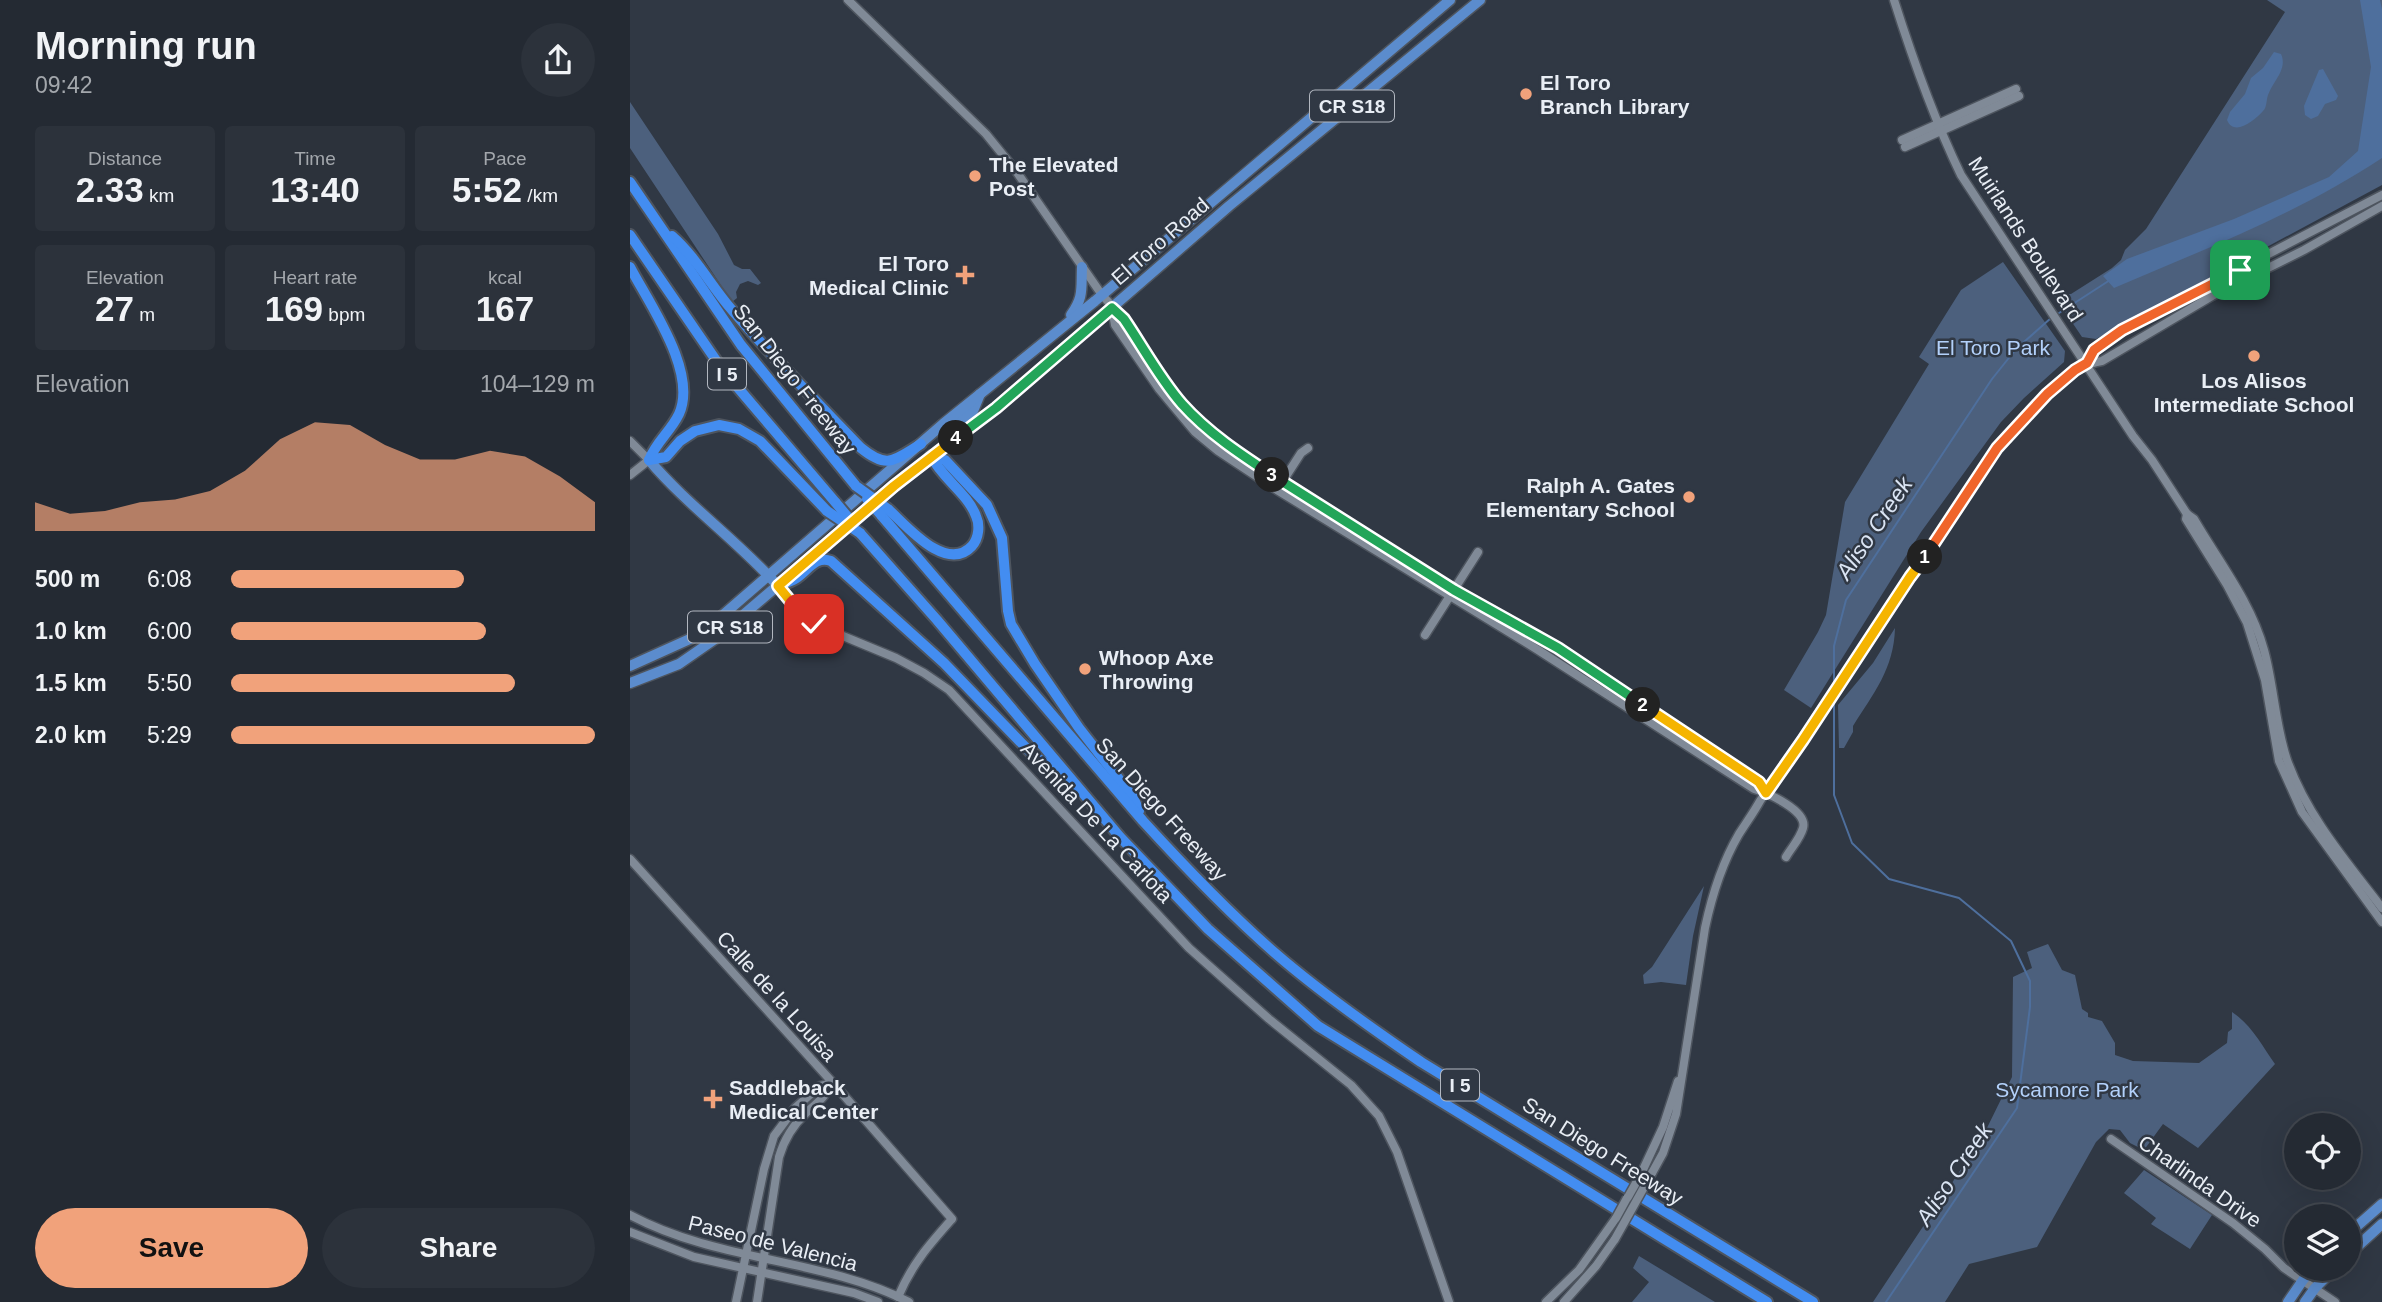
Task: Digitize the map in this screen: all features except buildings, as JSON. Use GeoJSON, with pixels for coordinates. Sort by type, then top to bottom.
{"type":"FeatureCollection","features":[{"type":"Feature","properties":{"kind":"highway","name":"San Diego Freeway"},"geometry":{"type":"LineString","coordinates":[[630,182],[741,345],[856,486],[884,512],[1143,821],[1181,863],[1275,953],[1367,1025],[1433,1069],[1813,1302]]}},
{"type":"Feature","properties":{"kind":"highway"},"geometry":{"type":"LineString","coordinates":[[659,225],[689,251],[716,292],[755,337],[874,459],[885,462],[900,457],[921,444]]}},
{"type":"Feature","properties":{"kind":"highway","name":"I 5"},"geometry":{"type":"LineString","coordinates":[[630,235],[722,369],[831,507]]}},
{"type":"Feature","properties":{"kind":"highway"},"geometry":{"type":"LineString","coordinates":[[630,267],[678,358],[684,379],[679,414],[654,447],[649,460]]}},
{"type":"Feature","properties":{"kind":"highway"},"geometry":{"type":"LineString","coordinates":[[649,460],[666,457],[680,441],[695,431],[719,425],[739,429],[760,441],[831,507]]}},
{"type":"Feature","properties":{"kind":"highway"},"geometry":{"type":"LineString","coordinates":[[884,512],[939,552],[957,554],[973,545],[978,535],[976,515],[937,469],[930,456]]}},
{"type":"Feature","properties":{"kind":"highway"},"geometry":{"type":"LineString","coordinates":[[930,456],[945,460],[991,511],[1002,538],[1011,624],[1079,728],[1133,797],[1143,821]]}},
{"type":"Feature","properties":{"kind":"highway","name":"San Diego Freeway"},"geometry":{"type":"LineString","coordinates":[[831,507],[860,533],[937,620],[1120,837],[1208,929],[1318,1026],[1767,1302]]}},
{"type":"Feature","properties":{"kind":"highway"},"geometry":{"type":"LineString","coordinates":[[778,586],[795,579],[817,561],[831,561],[944,663],[1035,757],[1065,774]]}},
{"type":"Feature","properties":{"kind":"main road"},"geometry":{"type":"LineString","coordinates":[[848,0],[986,134],[1016,171],[1102,295],[1124,319],[1178,398],[1201,424],[1232,449],[1452,594],[1754,789],[1766,793],[1798,813],[1803,820],[1801,832],[1786,857]]}},
{"type":"Feature","properties":{"kind":"main road","name":"El Toro Road"},"geometry":{"type":"LineString","coordinates":[[630,666],[692,638],[716,621],[980,394],[1102,295],[1450,0]]}},
{"type":"Feature","properties":{"kind":"main road","name":"Muirlands Boulevard"},"geometry":{"type":"LineString","coordinates":[[1894,0],[1939,128],[1961,175],[2187,514],[2194,519],[2244,598],[2255,622],[2272,679],[2287,760],[2314,817],[2382,908]]}},
{"type":"Feature","properties":{"kind":"main road","name":"El Toro Road"},"geometry":{"type":"LineString","coordinates":[[630,683],[679,664],[715,639],[930,456],[996,408],[1280,164],[1477,1]]}},
{"type":"Feature","properties":{"kind":"main road"},"geometry":{"type":"LineString","coordinates":[[1904,144],[2017,92]]}},
{"type":"Feature","properties":{"kind":"main road"},"geometry":{"type":"LineString","coordinates":[[1270,152],[1280,164]]}},
{"type":"Feature","properties":{"kind":"main road"},"geometry":{"type":"LineString","coordinates":[[2087,363],[2094,350],[2122,330],[2382,195]]}},
{"type":"Feature","properties":{"kind":"main road"},"geometry":{"type":"LineString","coordinates":[[1564,1302],[1615,1239],[1662,1153],[1676,1114],[1703,939],[1712,898],[1722,868],[1738,835],[1997,448],[2047,394],[2075,370],[2087,363],[2102,360],[2212,296],[2304,250],[2382,206]]}},
{"type":"Feature","properties":{"kind":"main road"},"geometry":{"type":"LineString","coordinates":[[1063,326],[1081,299],[1082,267]]}},
{"type":"Feature","properties":{"kind":"main road"},"geometry":{"type":"LineString","coordinates":[[1112,308],[1115,325],[1159,389],[1190,426],[1218,451],[1277,490],[1452,594]]}},
{"type":"Feature","properties":{"kind":"main road"},"geometry":{"type":"LineString","coordinates":[[954,440],[950,431],[973,411],[980,394]]}},
{"type":"Feature","properties":{"kind":"main road","name":"Avenida De La Carlota"},"geometry":{"type":"LineString","coordinates":[[630,441],[668,482],[744,550],[801,614],[814,624],[896,658],[948,690],[1189,948],[1269,1019],[1351,1085],[1379,1116],[1397,1152],[1449,1302]]}},
{"type":"Feature","properties":{"kind":"main road"},"geometry":{"type":"LineString","coordinates":[[1277,490],[1301,453],[1308,448]]}},
{"type":"Feature","properties":{"kind":"main road"},"geometry":{"type":"LineString","coordinates":[[630,475],[649,460]]}},
{"type":"Feature","properties":{"kind":"main road","name":"Muirlands Boulevard"},"geometry":{"type":"LineString","coordinates":[[2187,514],[2186,519],[2247,623],[2265,680],[2279,761],[2302,812],[2382,922]]}},
{"type":"Feature","properties":{"kind":"main road"},"geometry":{"type":"LineString","coordinates":[[1426,635],[1478,552]]}},
{"type":"Feature","properties":{"kind":"main road","name":"Calle de la Louisa"},"geometry":{"type":"LineString","coordinates":[[630,859],[952,1219],[917,1259],[898,1297]]}},
{"type":"Feature","properties":{"kind":"main road"},"geometry":{"type":"LineString","coordinates":[[1546,1302],[1578,1270],[1607,1232],[1641,1174],[1663,1127],[1676,1084],[1683,1073]]}},
{"type":"Feature","properties":{"kind":"main road"},"geometry":{"type":"LineString","coordinates":[[736,1302],[764,1169],[774,1136],[795,1108],[820,1086],[832,1083]]}},
{"type":"Feature","properties":{"kind":"main road"},"geometry":{"type":"LineString","coordinates":[[757,1302],[783,1143],[803,1116],[827,1094],[832,1083]]}},
{"type":"Feature","properties":{"kind":"main road","name":"Charlinda Drive"},"geometry":{"type":"LineString","coordinates":[[2111,1139],[2233,1223],[2284,1268]]}},
{"type":"Feature","properties":{"kind":"main road"},"geometry":{"type":"LineString","coordinates":[[2361,1223],[2382,1204]]}},
{"type":"Feature","properties":{"kind":"main road","name":"Paseo de Valencia"},"geometry":{"type":"LineString","coordinates":[[630,1215],[655,1229],[705,1246],[847,1279],[909,1302]]}},
{"type":"Feature","properties":{"kind":"main road"},"geometry":{"type":"LineString","coordinates":[[2361,1243],[2382,1224]]}},
{"type":"Feature","properties":{"kind":"main road","name":"Paseo de Valencia"},"geometry":{"type":"LineString","coordinates":[[630,1232],[666,1247],[760,1273],[854,1293],[878,1302]]}},
{"type":"Feature","properties":{"kind":"main road"},"geometry":{"type":"LineString","coordinates":[[2288,1302],[2302,1281]]}},
{"type":"Feature","properties":{"kind":"main road","name":"Charlinda Drive"},"geometry":{"type":"LineString","coordinates":[[2305,1281],[2335,1302]]}},
{"type":"Feature","properties":{"kind":"main road"},"geometry":{"type":"LineString","coordinates":[[2305,1302],[2321,1281]]}},
{"type":"Feature","properties":{"kind":"green space"},"geometry":{"type":"Polygon","coordinates":[[[2267,0],[2382,0],[2382,185],[2096,339],[2082,337],[2053,294],[2071,294],[2112,268],[2146,229],[2285,12],[2267,0]]]}},
{"type":"Feature","properties":{"kind":"green space"},"geometry":{"type":"Polygon","coordinates":[[[630,102],[718,234],[734,265],[750,269],[761,283],[758,285],[748,281],[740,284],[736,292],[737,298],[732,302],[630,148],[630,102]]]}},
{"type":"Feature","properties":{"kind":"green space","name":"El Toro Park"},"geometry":{"type":"Polygon","coordinates":[[[2003,262],[2065,351],[2064,362],[2001,422],[1921,532],[1811,708],[1784,690],[1826,615],[1845,502],[1929,364],[1919,357],[1961,290],[2003,262]]]}},
{"type":"Feature","properties":{"kind":"green space"},"geometry":{"type":"Polygon","coordinates":[[[1895,628],[1887,669],[1853,726],[1853,732],[1844,748],[1839,748],[1838,705],[1873,663],[1895,628]]]}},
{"type":"Feature","properties":{"kind":"green space"},"geometry":{"type":"Polygon","coordinates":[[[1704,886],[1686,985],[1661,982],[1644,984],[1643,975],[1652,967],[1704,886]]]}},
{"type":"Feature","properties":{"kind":"green space","name":"Sycamore Park"},"geometry":{"type":"Polygon","coordinates":[[[2048,944],[2062,970],[2075,975],[2082,1009],[2088,1013],[2088,1017],[2102,1021],[2115,1043],[2115,1055],[2133,1061],[2199,1063],[2227,1043],[2228,1032],[2232,1029],[2232,1012],[2251,1029],[2275,1064],[2198,1148],[2163,1124],[2144,1150],[2130,1143],[2120,1130],[2109,1129],[2096,1142],[2037,1247],[1969,1264],[1945,1302],[1873,1302],[1983,1136],[2012,1077],[2013,977],[2032,968],[2027,952],[2048,944]]]}},
{"type":"Feature","properties":{"kind":"green space"},"geometry":{"type":"Polygon","coordinates":[[[2144,1170],[2212,1215],[2190,1249],[2151,1224],[2156,1218],[2124,1193],[2144,1170]]]}},
{"type":"Feature","properties":{"kind":"green space"},"geometry":{"type":"Polygon","coordinates":[[[1639,1256],[1715,1302],[1632,1302],[1649,1282],[1633,1268],[1639,1256]]]}},
{"type":"Feature","properties":{"kind":"shaded area"},"geometry":{"type":"Polygon","coordinates":[[[2360,0],[2380,0],[2382,9],[2382,158],[2285,213],[2114,288],[2103,276],[2127,259],[2234,219],[2329,177],[2358,151],[2371,67],[2360,0]]]}},
{"type":"Feature","properties":{"kind":"shaded area"},"geometry":{"type":"Polygon","coordinates":[[[2274,52],[2281,54],[2283,65],[2268,95],[2266,106],[2255,119],[2244,126],[2230,125],[2227,120],[2230,112],[2245,94],[2251,78],[2263,68],[2274,52]]]}},
{"type":"Feature","properties":{"kind":"shaded area"},"geometry":{"type":"Polygon","coordinates":[[[2323,69],[2338,96],[2336,100],[2325,104],[2318,116],[2311,119],[2305,115],[2304,106],[2319,70],[2323,69]]]}},
{"type":"Feature","properties":{"kind":"waterway","name":"Aliso Creek"},"geometry":{"type":"LineString","coordinates":[[2056,315],[2110,280]]}},
{"type":"Feature","properties":{"kind":"waterway","name":"Aliso Creek"},"geometry":{"type":"LineString","coordinates":[[1834,687],[1834,646],[1846,600],[1992,379],[2016,349],[2051,318]]}},
{"type":"Feature","properties":{"kind":"waterway","name":"Aliso Creek"},"geometry":{"type":"LineString","coordinates":[[1834,700],[1834,795],[1852,843],[1889,879],[1959,898],[2011,941],[2030,981],[2030,1007],[2017,1108],[1886,1302]]}},
{"type":"Feature","properties":{"kind":"place","name":"El Toro Branch Library"},"geometry":{"type":"Point","coordinates":[1526,94]}},
{"type":"Feature","properties":{"kind":"place","name":"The Elevated Post"},"geometry":{"type":"Point","coordinates":[975,176]}},
{"type":"Feature","properties":{"kind":"place","name":"El Toro Medical Clinic"},"geometry":{"type":"Point","coordinates":[965,275]}},
{"type":"Feature","properties":{"kind":"place","name":"Los Alisos Intermediate School"},"geometry":{"type":"Point","coordinates":[2254,356]}},
{"type":"Feature","properties":{"kind":"place","name":"Ralph A. Gates Elementary School"},"geometry":{"type":"Point","coordinates":[1689,497]}},
{"type":"Feature","properties":{"kind":"place","name":"Whoop Axe Throwing"},"geometry":{"type":"Point","coordinates":[1085,669]}},
{"type":"Feature","properties":{"kind":"place","name":"Saddleback Medical Center"},"geometry":{"type":"Point","coordinates":[713,1099]}},
{"type":"Feature","properties":{"kind":"route"},"geometry":{"type":"LineString","coordinates":[[814,624],[801,614],[778,586],[930,456],[996,408],[1112,308],[1124,319],[1182,404],[1201,424],[1232,449],[1454,590],[1558,648],[1759,782],[1766,793],[1930,551],[1969,488],[1997,448],[2032,408],[2075,370],[2087,363],[2094,350],[2122,330],[2240,270]]}}]}
